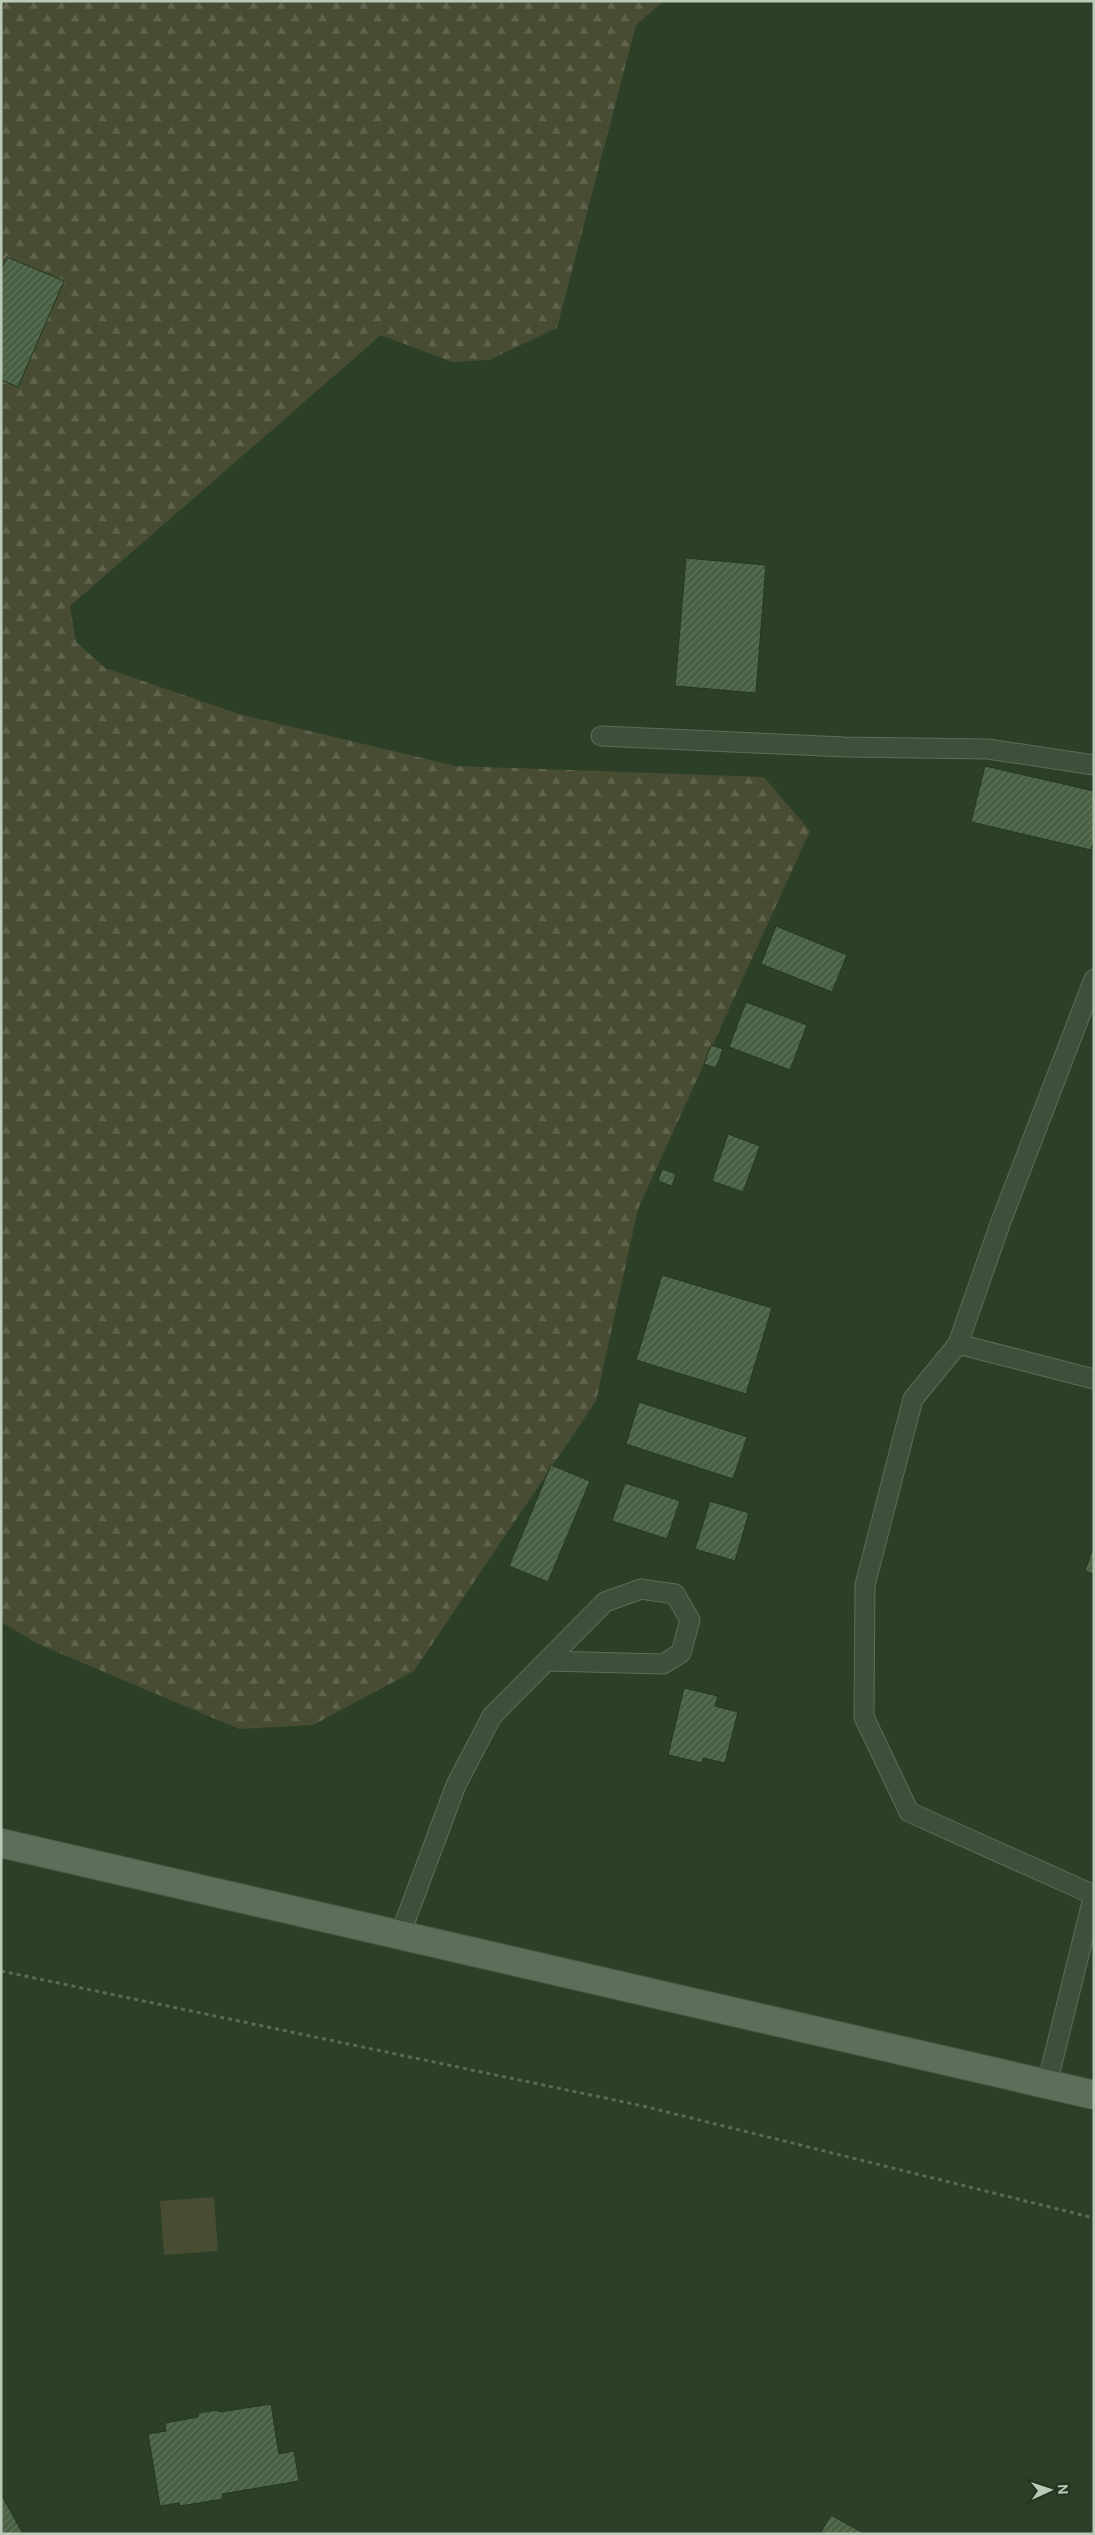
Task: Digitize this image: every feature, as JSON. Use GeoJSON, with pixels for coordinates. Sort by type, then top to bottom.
{"type":"FeatureCollection","features":[{"type":"Feature","properties":{"kind":"main road"},"geometry":{"type":"LineString","coordinates":[[1,1843],[1094,2095]]}},
{"type":"Feature","properties":{"kind":"lane"},"geometry":{"type":"LineString","coordinates":[[601,736],[844,747],[988,749],[1094,765]]}},
{"type":"Feature","properties":{"kind":"lane"},"geometry":{"type":"LineString","coordinates":[[1047,2084],[1093,1894],[909,1812],[864,1717],[865,1585],[913,1399],[958,1344],[1004,1215],[1094,979]]}},
{"type":"Feature","properties":{"kind":"lane"},"geometry":{"type":"LineString","coordinates":[[958,1344],[1094,1379]]}},
{"type":"Feature","properties":{"kind":"lane"},"geometry":{"type":"LineString","coordinates":[[400,1935],[456,1785],[492,1716],[605,1602],[641,1589],[676,1594],[690,1620],[680,1653],[664,1664],[548,1661]]}},
{"type":"Feature","properties":{"kind":"path"},"geometry":{"type":"LineString","coordinates":[[1,1971],[643,2106],[1094,2218]]}},
{"type":"Feature","properties":{"kind":"green space"},"geometry":{"type":"Polygon","coordinates":[[[1,1],[664,1],[636,25],[557,328],[489,360],[452,362],[381,335],[70,606],[76,642],[105,668],[242,715],[456,766],[764,777],[810,831],[638,1209],[596,1401],[414,1671],[313,1725],[239,1729],[38,1644],[1,1622],[1,1]]]}},
{"type":"Feature","properties":{"kind":"green space"},"geometry":{"type":"Polygon","coordinates":[[[214,2197],[218,2251],[164,2255],[160,2201],[214,2197]]]}},
{"type":"Feature","properties":{"kind":"building"},"geometry":{"type":"Polygon","coordinates":[[[7,257],[64,281],[18,387],[1,380],[1,270],[7,257]]]}},
{"type":"Feature","properties":{"kind":"building"},"geometry":{"type":"Polygon","coordinates":[[[686,558],[766,565],[756,693],[675,686],[686,558]]]}},
{"type":"Feature","properties":{"kind":"building"},"geometry":{"type":"Polygon","coordinates":[[[985,766],[1094,791],[1094,838],[1091,850],[971,822],[985,766]]]}},
{"type":"Feature","properties":{"kind":"building"},"geometry":{"type":"Polygon","coordinates":[[[776,926],[847,955],[832,992],[761,964],[776,926]]]}},
{"type":"Feature","properties":{"kind":"building"},"geometry":{"type":"Polygon","coordinates":[[[746,1002],[807,1025],[790,1070],[729,1047],[746,1002]]]}},
{"type":"Feature","properties":{"kind":"building"},"geometry":{"type":"Polygon","coordinates":[[[711,1045],[723,1049],[716,1068],[704,1064],[711,1045]]]}},
{"type":"Feature","properties":{"kind":"building"},"geometry":{"type":"Polygon","coordinates":[[[728,1134],[760,1146],[743,1192],[712,1181],[728,1134]]]}},
{"type":"Feature","properties":{"kind":"building"},"geometry":{"type":"Polygon","coordinates":[[[662,1169],[676,1174],[672,1186],[658,1181],[662,1169]]]}},
{"type":"Feature","properties":{"kind":"building"},"geometry":{"type":"Polygon","coordinates":[[[662,1275],[772,1308],[746,1394],[636,1360],[662,1275]]]}},
{"type":"Feature","properties":{"kind":"building"},"geometry":{"type":"Polygon","coordinates":[[[639,1402],[747,1437],[733,1479],[626,1444],[639,1402]]]}},
{"type":"Feature","properties":{"kind":"building"},"geometry":{"type":"Polygon","coordinates":[[[551,1465],[590,1481],[548,1582],[509,1566],[551,1465]]]}},
{"type":"Feature","properties":{"kind":"building"},"geometry":{"type":"Polygon","coordinates":[[[625,1483],[680,1501],[667,1539],[612,1521],[625,1483]]]}},
{"type":"Feature","properties":{"kind":"building"},"geometry":{"type":"Polygon","coordinates":[[[710,1501],[749,1513],[735,1561],[695,1549],[710,1501]]]}},
{"type":"Feature","properties":{"kind":"building"},"geometry":{"type":"Polygon","coordinates":[[[1094,1545],[1094,1574],[1085,1571],[1094,1545]]]}},
{"type":"Feature","properties":{"kind":"building"},"geometry":{"type":"Polygon","coordinates":[[[684,1688],[718,1696],[715,1706],[738,1712],[725,1763],[703,1758],[702,1763],[668,1755],[684,1688]]]}},
{"type":"Feature","properties":{"kind":"building"},"geometry":{"type":"Polygon","coordinates":[[[271,2404],[279,2454],[294,2451],[299,2481],[222,2494],[223,2499],[180,2506],[179,2503],[160,2506],[148,2434],[166,2431],[165,2423],[198,2417],[199,2413],[217,2410],[220,2412],[271,2404]]]}},
{"type":"Feature","properties":{"kind":"building"},"geometry":{"type":"Polygon","coordinates":[[[1,2494],[23,2534],[1,2534],[1,2494]]]}},
{"type":"Feature","properties":{"kind":"building"},"geometry":{"type":"Polygon","coordinates":[[[831,2515],[865,2534],[820,2534],[831,2515]]]}}]}
